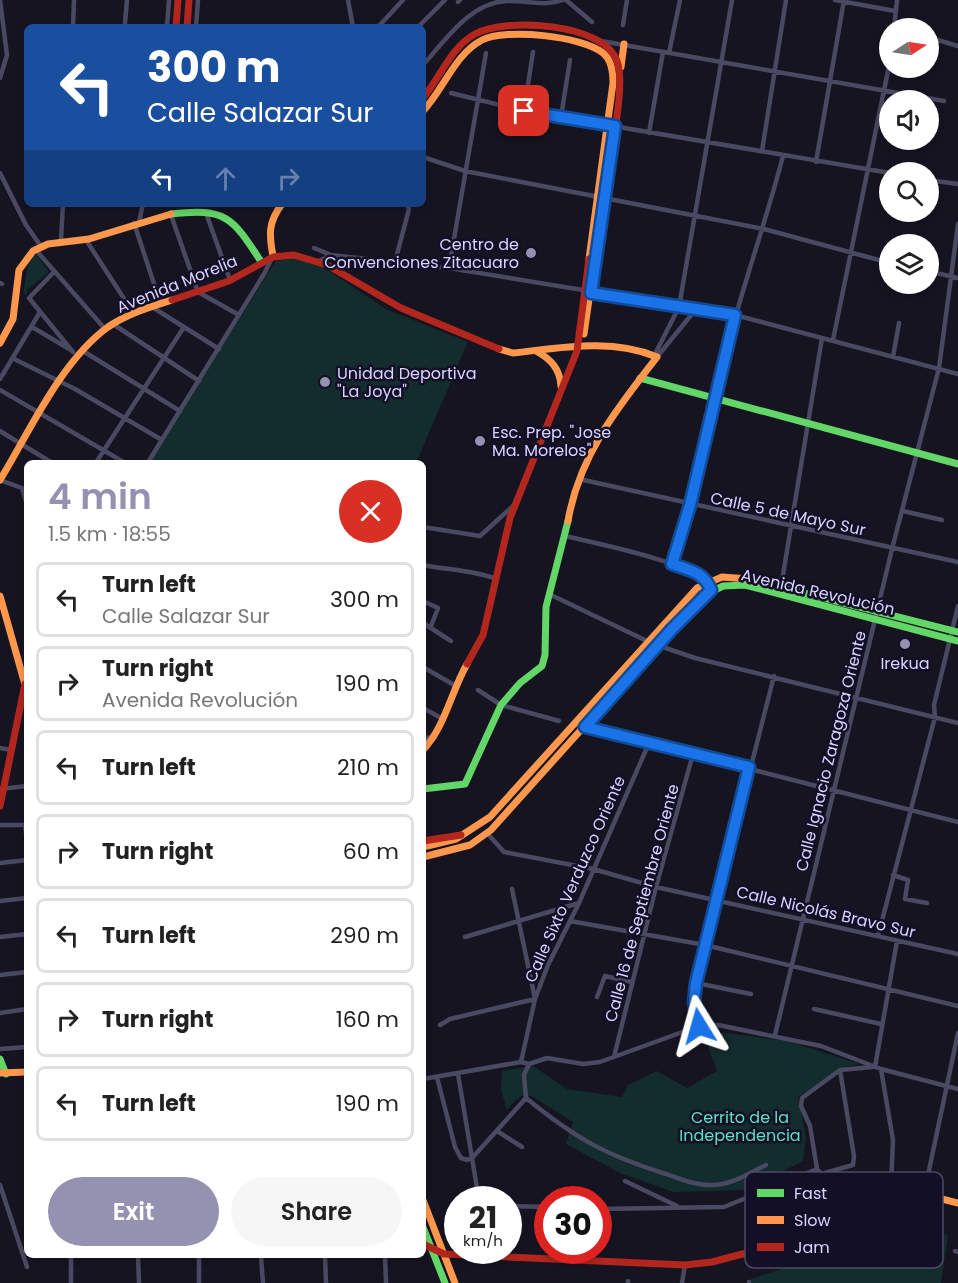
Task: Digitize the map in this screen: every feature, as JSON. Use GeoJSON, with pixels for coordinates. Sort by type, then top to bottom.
{"type":"FeatureCollection","features":[{"type":"Feature","properties":{"kind":"street"},"geometry":{"type":"LineString","coordinates":[[0,0],[7,55],[0,78]]}},
{"type":"Feature","properties":{"kind":"street"},"geometry":{"type":"LineString","coordinates":[[73,24],[74,0]]}},
{"type":"Feature","properties":{"kind":"street"},"geometry":{"type":"LineString","coordinates":[[125,23],[127,0]]}},
{"type":"Feature","properties":{"kind":"street"},"geometry":{"type":"LineString","coordinates":[[167,24],[169,0]]}},
{"type":"Feature","properties":{"kind":"street"},"geometry":{"type":"LineString","coordinates":[[177,24],[178,0]]}},
{"type":"Feature","properties":{"kind":"street"},"geometry":{"type":"LineString","coordinates":[[187,24],[189,0]]}},
{"type":"Feature","properties":{"kind":"street"},"geometry":{"type":"LineString","coordinates":[[196,24],[198,0]]}},
{"type":"Feature","properties":{"kind":"street"},"geometry":{"type":"LineString","coordinates":[[348,0],[352,24]]}},
{"type":"Feature","properties":{"kind":"street"},"geometry":{"type":"LineString","coordinates":[[381,24],[403,0]]}},
{"type":"Feature","properties":{"kind":"street"},"geometry":{"type":"LineString","coordinates":[[421,24],[445,0]]}},
{"type":"Feature","properties":{"kind":"street"},"geometry":{"type":"LineString","coordinates":[[426,62],[466,18],[491,4],[509,0],[560,1],[592,22]]}},
{"type":"Feature","properties":{"kind":"street"},"geometry":{"type":"LineString","coordinates":[[623,25],[627,0]]}},
{"type":"Feature","properties":{"kind":"street"},"geometry":{"type":"LineString","coordinates":[[649,133],[666,52],[680,0]]}},
{"type":"Feature","properties":{"kind":"street"},"geometry":{"type":"LineString","coordinates":[[655,358],[679,306],[732,0]]}},
{"type":"Feature","properties":{"kind":"street"},"geometry":{"type":"LineString","coordinates":[[762,151],[786,0]]}},
{"type":"Feature","properties":{"kind":"street"},"geometry":{"type":"LineString","coordinates":[[835,0],[895,11]]}},
{"type":"Feature","properties":{"kind":"street"},"geometry":{"type":"LineString","coordinates":[[895,18],[897,0]]}},
{"type":"Feature","properties":{"kind":"street"},"geometry":{"type":"LineString","coordinates":[[816,162],[844,1]]}},
{"type":"Feature","properties":{"kind":"street"},"geometry":{"type":"LineString","coordinates":[[426,94],[460,46],[476,33],[497,25],[530,25],[582,34],[596,44],[607,57],[612,70],[611,125]]}},
{"type":"Feature","properties":{"kind":"street"},"geometry":{"type":"LineString","coordinates":[[426,107],[469,52],[489,37],[500,34],[534,35],[596,44],[624,44],[879,91]]}},
{"type":"Feature","properties":{"kind":"street"},"geometry":{"type":"LineString","coordinates":[[939,40],[958,46]]}},
{"type":"Feature","properties":{"kind":"street"},"geometry":{"type":"LineString","coordinates":[[596,44],[610,49],[621,67]]}},
{"type":"Feature","properties":{"kind":"street"},"geometry":{"type":"LineString","coordinates":[[426,747],[435,738],[454,686],[483,635],[515,505],[579,348],[624,44]]}},
{"type":"Feature","properties":{"kind":"street"},"geometry":{"type":"LineString","coordinates":[[524,111],[533,52]]}},
{"type":"Feature","properties":{"kind":"street"},"geometry":{"type":"LineString","coordinates":[[449,268],[486,53]]}},
{"type":"Feature","properties":{"kind":"street"},"geometry":{"type":"LineString","coordinates":[[561,117],[570,60]]}},
{"type":"Feature","properties":{"kind":"street"},"geometry":{"type":"LineString","coordinates":[[451,93],[524,111],[879,172]]}},
{"type":"Feature","properties":{"kind":"street"},"geometry":{"type":"LineString","coordinates":[[939,100],[944,101]]}},
{"type":"Feature","properties":{"kind":"street"},"geometry":{"type":"LineString","coordinates":[[833,340],[879,118]]}},
{"type":"Feature","properties":{"kind":"street"},"geometry":{"type":"LineString","coordinates":[[672,564],[690,505],[735,315],[764,229],[783,156]]}},
{"type":"Feature","properties":{"kind":"street"},"geometry":{"type":"LineString","coordinates":[[426,158],[465,171],[764,229],[879,260]]}},
{"type":"Feature","properties":{"kind":"street"},"geometry":{"type":"LineString","coordinates":[[0,173],[37,247],[54,272],[105,329]]}},
{"type":"Feature","properties":{"kind":"street"},"geometry":{"type":"LineString","coordinates":[[939,181],[958,184]]}},
{"type":"Feature","properties":{"kind":"street"},"geometry":{"type":"LineString","coordinates":[[60,240],[63,207]]}},
{"type":"Feature","properties":{"kind":"street"},"geometry":{"type":"LineString","coordinates":[[142,207],[136,222],[161,305]]}},
{"type":"Feature","properties":{"kind":"street"},"geometry":{"type":"LineString","coordinates":[[150,460],[240,315],[273,256],[268,226],[270,218],[279,207]]}},
{"type":"Feature","properties":{"kind":"street"},"geometry":{"type":"LineString","coordinates":[[395,262],[408,207]]}},
{"type":"Feature","properties":{"kind":"street"},"geometry":{"type":"LineString","coordinates":[[0,343],[15,312],[20,266],[37,247],[60,240],[86,240],[136,222],[171,215],[206,213],[230,220],[260,260]]}},
{"type":"Feature","properties":{"kind":"street"},"geometry":{"type":"LineString","coordinates":[[206,213],[230,280]]}},
{"type":"Feature","properties":{"kind":"street"},"geometry":{"type":"LineString","coordinates":[[171,215],[198,292],[240,315]]}},
{"type":"Feature","properties":{"kind":"street","name":"Calle Ignacio Zaragoza Oriente"},"geometry":{"type":"LineString","coordinates":[[775,1035],[916,451],[939,368],[949,276],[958,224]]}},
{"type":"Feature","properties":{"kind":"street"},"geometry":{"type":"LineString","coordinates":[[86,240],[134,314]]}},
{"type":"Feature","properties":{"kind":"street"},"geometry":{"type":"LineString","coordinates":[[314,248],[331,255],[449,268],[735,315],[958,374]]}},
{"type":"Feature","properties":{"kind":"street"},"geometry":{"type":"LineString","coordinates":[[320,261],[331,255]]}},
{"type":"Feature","properties":{"kind":"street","name":"Avenida Morelia"},"geometry":{"type":"LineString","coordinates":[[0,480],[78,353],[105,329],[134,314],[230,280],[248,271],[260,260],[273,256],[306,257],[320,261]]}},
{"type":"Feature","properties":{"kind":"street"},"geometry":{"type":"LineString","coordinates":[[320,261],[389,302],[431,322],[504,351],[579,348],[638,349],[655,358]]}},
{"type":"Feature","properties":{"kind":"street"},"geometry":{"type":"LineString","coordinates":[[54,272],[29,298],[78,353]]}},
{"type":"Feature","properties":{"kind":"street"},"geometry":{"type":"LineString","coordinates":[[939,274],[958,278]]}},
{"type":"Feature","properties":{"kind":"street"},"geometry":{"type":"LineString","coordinates":[[152,307],[219,349]]}},
{"type":"Feature","properties":{"kind":"street"},"geometry":{"type":"LineString","coordinates":[[426,789],[460,786],[465,783],[501,705],[520,683],[542,666],[545,655],[545,612],[565,536],[571,502],[579,479],[607,421],[696,309]]}},
{"type":"Feature","properties":{"kind":"street"},"geometry":{"type":"LineString","coordinates":[[0,379],[40,312]]}},
{"type":"Feature","properties":{"kind":"street"},"geometry":{"type":"LineString","coordinates":[[893,357],[899,323]]}},
{"type":"Feature","properties":{"kind":"street"},"geometry":{"type":"LineString","coordinates":[[113,324],[199,381]]}},
{"type":"Feature","properties":{"kind":"street"},"geometry":{"type":"LineString","coordinates":[[32,327],[144,387],[180,411]]}},
{"type":"Feature","properties":{"kind":"street"},"geometry":{"type":"LineString","coordinates":[[98,460],[184,327]]}},
{"type":"Feature","properties":{"kind":"street"},"geometry":{"type":"LineString","coordinates":[[780,592],[822,338]]}},
{"type":"Feature","properties":{"kind":"street"},"geometry":{"type":"LineString","coordinates":[[536,351],[547,356],[557,369],[561,388]]}},
{"type":"Feature","properties":{"kind":"street"},"geometry":{"type":"LineString","coordinates":[[14,359],[62,382],[162,440]]}},
{"type":"Feature","properties":{"kind":"street"},"geometry":{"type":"LineString","coordinates":[[640,378],[714,400],[916,451],[958,464]]}},
{"type":"Feature","properties":{"kind":"street"},"geometry":{"type":"LineString","coordinates":[[0,390],[120,460]]}},
{"type":"Feature","properties":{"kind":"street"},"geometry":{"type":"LineString","coordinates":[[0,431],[47,460]]}},
{"type":"Feature","properties":{"kind":"street","name":"Calle 5 de Mayo Sur"},"geometry":{"type":"LineString","coordinates":[[579,479],[958,562]]}},
{"type":"Feature","properties":{"kind":"street"},"geometry":{"type":"LineString","coordinates":[[0,480],[24,490]]}},
{"type":"Feature","properties":{"kind":"street"},"geometry":{"type":"LineString","coordinates":[[426,527],[480,536],[515,505]]}},
{"type":"Feature","properties":{"kind":"street"},"geometry":{"type":"LineString","coordinates":[[903,511],[942,520]]}},
{"type":"Feature","properties":{"kind":"street"},"geometry":{"type":"LineString","coordinates":[[426,856],[460,849],[486,833],[701,597],[711,590],[708,581],[699,573],[565,536]]}},
{"type":"Feature","properties":{"kind":"street"},"geometry":{"type":"LineString","coordinates":[[426,566],[458,572],[480,573],[496,579]]}},
{"type":"Feature","properties":{"kind":"street","name":"Avenida Revolución"},"geometry":{"type":"LineString","coordinates":[[708,581],[734,577],[780,592]]}},
{"type":"Feature","properties":{"kind":"street"},"geometry":{"type":"LineString","coordinates":[[426,846],[451,841],[484,822],[501,807],[648,641],[697,588],[708,581]]}},
{"type":"Feature","properties":{"kind":"street","name":"Avenida Revolución"},"geometry":{"type":"LineString","coordinates":[[711,590],[736,585],[780,592],[955,632]]}},
{"type":"Feature","properties":{"kind":"street"},"geometry":{"type":"LineString","coordinates":[[549,594],[657,645],[695,658],[958,723]]}},
{"type":"Feature","properties":{"kind":"street"},"geometry":{"type":"LineString","coordinates":[[0,596],[24,680]]}},
{"type":"Feature","properties":{"kind":"street"},"geometry":{"type":"LineString","coordinates":[[426,602],[438,608],[431,626]]}},
{"type":"Feature","properties":{"kind":"street"},"geometry":{"type":"LineString","coordinates":[[878,936],[892,875],[935,717],[934,705],[954,640],[958,606]]}},
{"type":"Feature","properties":{"kind":"street","name":"Avenida Revolución"},"geometry":{"type":"LineString","coordinates":[[876,615],[954,640]]}},
{"type":"Feature","properties":{"kind":"street"},"geometry":{"type":"LineString","coordinates":[[426,624],[452,642]]}},
{"type":"Feature","properties":{"kind":"street"},"geometry":{"type":"LineString","coordinates":[[426,669],[454,686]]}},
{"type":"Feature","properties":{"kind":"street"},"geometry":{"type":"LineString","coordinates":[[699,1026],[694,1003],[696,983],[749,767],[774,676]]}},
{"type":"Feature","properties":{"kind":"street"},"geometry":{"type":"LineString","coordinates":[[478,690],[501,705],[559,721]]}},
{"type":"Feature","properties":{"kind":"street"},"geometry":{"type":"LineString","coordinates":[[0,806],[10,750],[24,695]]}},
{"type":"Feature","properties":{"kind":"street"},"geometry":{"type":"LineString","coordinates":[[426,710],[441,718]]}},
{"type":"Feature","properties":{"kind":"street"},"geometry":{"type":"LineString","coordinates":[[573,724],[958,822]]}},
{"type":"Feature","properties":{"kind":"street"},"geometry":{"type":"LineString","coordinates":[[426,738],[435,738]]}},
{"type":"Feature","properties":{"kind":"street","name":"Calle Sixto Verduzco Oriente"},"geometry":{"type":"LineString","coordinates":[[521,1062],[535,999],[548,965],[579,903],[649,742]]}},
{"type":"Feature","properties":{"kind":"street"},"geometry":{"type":"LineString","coordinates":[[0,748],[10,750]]}},
{"type":"Feature","properties":{"kind":"street","name":"Calle 16 de Septiembre Oriente"},"geometry":{"type":"LineString","coordinates":[[614,1057],[656,887],[693,754]]}},
{"type":"Feature","properties":{"kind":"street"},"geometry":{"type":"LineString","coordinates":[[2,789],[24,786]]}},
{"type":"Feature","properties":{"kind":"street"},"geometry":{"type":"LineString","coordinates":[[0,825],[24,825]]}},
{"type":"Feature","properties":{"kind":"street","name":"Calle Nicolás Bravo Sur"},"geometry":{"type":"LineString","coordinates":[[486,833],[504,852],[593,869],[656,887],[958,954]]}},
{"type":"Feature","properties":{"kind":"street"},"geometry":{"type":"LineString","coordinates":[[426,841],[462,835]]}},
{"type":"Feature","properties":{"kind":"street"},"geometry":{"type":"LineString","coordinates":[[0,862],[24,860]]}},
{"type":"Feature","properties":{"kind":"street"},"geometry":{"type":"LineString","coordinates":[[892,875],[908,880],[905,899],[927,903]]}},
{"type":"Feature","properties":{"kind":"street"},"geometry":{"type":"LineString","coordinates":[[440,1025],[450,1019],[535,999],[512,889]]}},
{"type":"Feature","properties":{"kind":"street"},"geometry":{"type":"LineString","coordinates":[[0,901],[24,898]]}},
{"type":"Feature","properties":{"kind":"street"},"geometry":{"type":"LineString","coordinates":[[465,937],[579,903]]}},
{"type":"Feature","properties":{"kind":"street"},"geometry":{"type":"LineString","coordinates":[[570,921],[645,932],[705,945],[958,1006]]}},
{"type":"Feature","properties":{"kind":"street"},"geometry":{"type":"LineString","coordinates":[[0,937],[24,934]]}},
{"type":"Feature","properties":{"kind":"street"},"geometry":{"type":"LineString","coordinates":[[875,1067],[897,940]]}},
{"type":"Feature","properties":{"kind":"street"},"geometry":{"type":"LineString","coordinates":[[0,975],[24,972]]}},
{"type":"Feature","properties":{"kind":"street"},"geometry":{"type":"LineString","coordinates":[[597,997],[605,976],[632,982]]}},
{"type":"Feature","properties":{"kind":"street"},"geometry":{"type":"LineString","coordinates":[[696,983],[751,994]]}},
{"type":"Feature","properties":{"kind":"street"},"geometry":{"type":"LineString","coordinates":[[0,1012],[24,1009]]}},
{"type":"Feature","properties":{"kind":"street"},"geometry":{"type":"LineString","coordinates":[[814,1009],[881,1024]]}},
{"type":"Feature","properties":{"kind":"street"},"geometry":{"type":"LineString","coordinates":[[426,1079],[521,1062],[529,1064],[547,1058],[592,1064],[699,1026],[718,1025],[821,1046],[881,1069],[958,1089]]}},
{"type":"Feature","properties":{"kind":"street"},"geometry":{"type":"LineString","coordinates":[[928,1172],[958,1033]]}},
{"type":"Feature","properties":{"kind":"street"},"geometry":{"type":"LineString","coordinates":[[0,1049],[24,1047]]}},
{"type":"Feature","properties":{"kind":"street"},"geometry":{"type":"LineString","coordinates":[[0,1059],[3,1074],[24,1072]]}},
{"type":"Feature","properties":{"kind":"street"},"geometry":{"type":"LineString","coordinates":[[529,1064],[524,1075],[526,1098],[565,1130],[600,1151],[694,1183],[711,1186],[729,1183],[745,1176]]}},
{"type":"Feature","properties":{"kind":"street"},"geometry":{"type":"LineString","coordinates":[[840,1070],[854,1156],[853,1165],[819,1172],[810,1126],[801,1102],[840,1070],[875,1067]]}},
{"type":"Feature","properties":{"kind":"street"},"geometry":{"type":"LineString","coordinates":[[881,1069],[893,1140],[892,1172]]}},
{"type":"Feature","properties":{"kind":"street"},"geometry":{"type":"LineString","coordinates":[[458,1074],[477,1186]]}},
{"type":"Feature","properties":{"kind":"street"},"geometry":{"type":"LineString","coordinates":[[437,1077],[455,1147],[461,1158],[467,1160],[473,1157],[526,1098]]}},
{"type":"Feature","properties":{"kind":"street"},"geometry":{"type":"LineString","coordinates":[[497,1131],[522,1147]]}},
{"type":"Feature","properties":{"kind":"street"},"geometry":{"type":"LineString","coordinates":[[753,1172],[766,1166]]}},
{"type":"Feature","properties":{"kind":"street"},"geometry":{"type":"LineString","coordinates":[[625,1181],[680,1207]]}},
{"type":"Feature","properties":{"kind":"street"},"geometry":{"type":"LineString","coordinates":[[0,1185],[24,1258]]}},
{"type":"Feature","properties":{"kind":"street"},"geometry":{"type":"LineString","coordinates":[[612,1209],[724,1207],[745,1199]]}},
{"type":"Feature","properties":{"kind":"street"},"geometry":{"type":"LineString","coordinates":[[943,1199],[958,1203]]}},
{"type":"Feature","properties":{"kind":"street"},"geometry":{"type":"LineString","coordinates":[[426,1208],[444,1254]]}},
{"type":"Feature","properties":{"kind":"street"},"geometry":{"type":"LineString","coordinates":[[426,1235],[445,1283]]}},
{"type":"Feature","properties":{"kind":"street"},"geometry":{"type":"LineString","coordinates":[[426,1246],[444,1254]]}},
{"type":"Feature","properties":{"kind":"street"},"geometry":{"type":"LineString","coordinates":[[522,1255],[685,1265],[712,1264],[745,1255]]}},
{"type":"Feature","properties":{"kind":"street"},"geometry":{"type":"LineString","coordinates":[[24,1258],[27,1267]]}},
{"type":"Feature","properties":{"kind":"street"},"geometry":{"type":"LineString","coordinates":[[71,1258],[71,1283]]}},
{"type":"Feature","properties":{"kind":"street"},"geometry":{"type":"LineString","coordinates":[[138,1258],[139,1283]]}},
{"type":"Feature","properties":{"kind":"street"},"geometry":{"type":"LineString","coordinates":[[199,1258],[200,1283]]}},
{"type":"Feature","properties":{"kind":"street"},"geometry":{"type":"LineString","coordinates":[[261,1258],[263,1283]]}},
{"type":"Feature","properties":{"kind":"street"},"geometry":{"type":"LineString","coordinates":[[325,1258],[326,1283]]}},
{"type":"Feature","properties":{"kind":"street"},"geometry":{"type":"LineString","coordinates":[[385,1258],[386,1283]]}},
{"type":"Feature","properties":{"kind":"street"},"geometry":{"type":"LineString","coordinates":[[448,1264],[455,1283]]}},
{"type":"Feature","properties":{"kind":"street"},"geometry":{"type":"LineString","coordinates":[[682,1283],[685,1265]]}},
{"type":"Feature","properties":{"kind":"green space"},"geometry":{"type":"Polygon","coordinates":[[[35,253],[49,272],[27,290],[27,295],[23,293],[28,265],[35,253]]]}},
{"type":"Feature","properties":{"kind":"green space","name":"Unidad Deportiva \"La Joya\""},"geometry":{"type":"Polygon","coordinates":[[[295,258],[323,267],[386,309],[468,342],[417,460],[150,460],[276,261],[295,258]]]}},
{"type":"Feature","properties":{"kind":"green space","name":"Cerrito de la Independencia"},"geometry":{"type":"Polygon","coordinates":[[[702,1030],[787,1041],[860,1064],[839,1068],[840,1070],[798,1097],[806,1137],[803,1161],[781,1172],[745,1172],[745,1190],[673,1192],[620,1173],[566,1144],[573,1122],[528,1096],[515,1101],[507,1110],[501,1090],[502,1071],[533,1066],[567,1089],[622,1097],[628,1085],[657,1071],[687,1088],[717,1071],[702,1030]]]}},
{"type":"Feature","properties":{"kind":"green space"},"geometry":{"type":"Polygon","coordinates":[[[943,1234],[948,1235],[941,1283],[750,1283],[751,1279],[785,1268],[943,1268],[943,1234]]]}},
{"type":"Feature","properties":{"kind":"traffic: fast"},"geometry":{"type":"LineString","coordinates":[[171,214],[204,213],[226,219],[242,234],[260,260]]}},
{"type":"Feature","properties":{"kind":"traffic: fast"},"geometry":{"type":"LineString","coordinates":[[640,378],[958,464]]}},
{"type":"Feature","properties":{"kind":"traffic: fast"},"geometry":{"type":"LineString","coordinates":[[426,789],[465,784],[501,705],[520,683],[542,666],[545,655],[546,607],[568,521]]}},
{"type":"Feature","properties":{"kind":"traffic: fast"},"geometry":{"type":"LineString","coordinates":[[749,579],[958,632]]}},
{"type":"Feature","properties":{"kind":"traffic: fast"},"geometry":{"type":"LineString","coordinates":[[641,663],[701,597],[723,586],[745,585],[958,641]]}},
{"type":"Feature","properties":{"kind":"traffic: fast"},"geometry":{"type":"LineString","coordinates":[[0,1059],[6,1074]]}},
{"type":"Feature","properties":{"kind":"traffic: fast"},"geometry":{"type":"LineString","coordinates":[[426,1235],[445,1283]]}},
{"type":"Feature","properties":{"kind":"traffic: slow"},"geometry":{"type":"LineString","coordinates":[[426,107],[464,54],[482,40],[493,36],[525,34],[562,38],[593,47],[603,53],[610,63],[613,83],[589,259]]}},
{"type":"Feature","properties":{"kind":"traffic: slow"},"geometry":{"type":"LineString","coordinates":[[621,67],[624,44]]}},
{"type":"Feature","properties":{"kind":"traffic: slow"},"geometry":{"type":"LineString","coordinates":[[584,334],[607,175]]}},
{"type":"Feature","properties":{"kind":"traffic: slow"},"geometry":{"type":"LineString","coordinates":[[273,256],[271,229],[280,207]]}},
{"type":"Feature","properties":{"kind":"traffic: slow"},"geometry":{"type":"LineString","coordinates":[[0,343],[13,319],[19,270],[33,251],[48,244],[89,239],[171,214]]}},
{"type":"Feature","properties":{"kind":"traffic: slow"},"geometry":{"type":"LineString","coordinates":[[0,480],[61,377],[91,341],[123,318],[172,300]]}},
{"type":"Feature","properties":{"kind":"traffic: slow"},"geometry":{"type":"LineString","coordinates":[[499,349],[513,353],[604,346],[640,351],[657,357],[614,414],[590,454],[573,497],[568,521]]}},
{"type":"Feature","properties":{"kind":"traffic: slow"},"geometry":{"type":"LineString","coordinates":[[536,351],[554,365],[559,374],[561,386]]}},
{"type":"Feature","properties":{"kind":"traffic: slow"},"geometry":{"type":"LineString","coordinates":[[426,846],[456,839],[490,817],[697,588],[722,577],[749,579]]}},
{"type":"Feature","properties":{"kind":"traffic: slow"},"geometry":{"type":"LineString","coordinates":[[0,596],[24,681]]}},
{"type":"Feature","properties":{"kind":"traffic: slow"},"geometry":{"type":"LineString","coordinates":[[426,856],[470,845],[491,830],[641,663]]}},
{"type":"Feature","properties":{"kind":"traffic: slow"},"geometry":{"type":"LineString","coordinates":[[426,747],[437,731],[467,664]]}},
{"type":"Feature","properties":{"kind":"traffic: slow"},"geometry":{"type":"LineString","coordinates":[[0,1073],[24,1072]]}},
{"type":"Feature","properties":{"kind":"traffic: slow"},"geometry":{"type":"LineString","coordinates":[[943,1199],[958,1203]]}},
{"type":"Feature","properties":{"kind":"traffic: slow"},"geometry":{"type":"LineString","coordinates":[[426,1208],[455,1283]]}},
{"type":"Feature","properties":{"kind":"traffic: jam"},"geometry":{"type":"LineString","coordinates":[[176,24],[178,0]]}},
{"type":"Feature","properties":{"kind":"traffic: jam"},"geometry":{"type":"LineString","coordinates":[[187,24],[189,0]]}},
{"type":"Feature","properties":{"kind":"traffic: jam"},"geometry":{"type":"LineString","coordinates":[[426,94],[459,47],[475,34],[489,29],[530,25],[574,31],[594,38],[608,48],[617,61],[619,72],[619,100],[607,175]]}},
{"type":"Feature","properties":{"kind":"traffic: jam"},"geometry":{"type":"LineString","coordinates":[[172,300],[229,281],[273,257],[294,255],[327,265],[401,308],[499,349]]}},
{"type":"Feature","properties":{"kind":"traffic: jam"},"geometry":{"type":"LineString","coordinates":[[467,664],[483,635],[510,518],[577,351],[589,259]]}},
{"type":"Feature","properties":{"kind":"traffic: jam"},"geometry":{"type":"LineString","coordinates":[[0,806],[24,689]]}},
{"type":"Feature","properties":{"kind":"traffic: jam"},"geometry":{"type":"LineString","coordinates":[[426,841],[461,835]]}},
{"type":"Feature","properties":{"kind":"traffic: jam"},"geometry":{"type":"LineString","coordinates":[[426,1245],[444,1254],[685,1265],[712,1262],[745,1253]]}},
{"type":"Feature","properties":{"kind":"place","name":"Centro de Convenciones Zitacuaro"},"geometry":{"type":"Point","coordinates":[531,253]}},
{"type":"Feature","properties":{"kind":"place","name":"Unidad Deportiva \"La Joya\""},"geometry":{"type":"Point","coordinates":[325,382]}},
{"type":"Feature","properties":{"kind":"place","name":"Esc. Prep. \"Jose Ma. Morelos\""},"geometry":{"type":"Point","coordinates":[480,441]}},
{"type":"Feature","properties":{"kind":"place","name":"Irekua"},"geometry":{"type":"Point","coordinates":[905,644]}},
{"type":"Feature","properties":{"kind":"route"},"geometry":{"type":"LineString","coordinates":[[524,111],[615,126],[591,293],[735,315],[690,505],[672,564],[699,573],[708,581],[711,590],[701,597],[585,727],[749,767],[696,983],[694,1003],[699,1026]]}}]}
